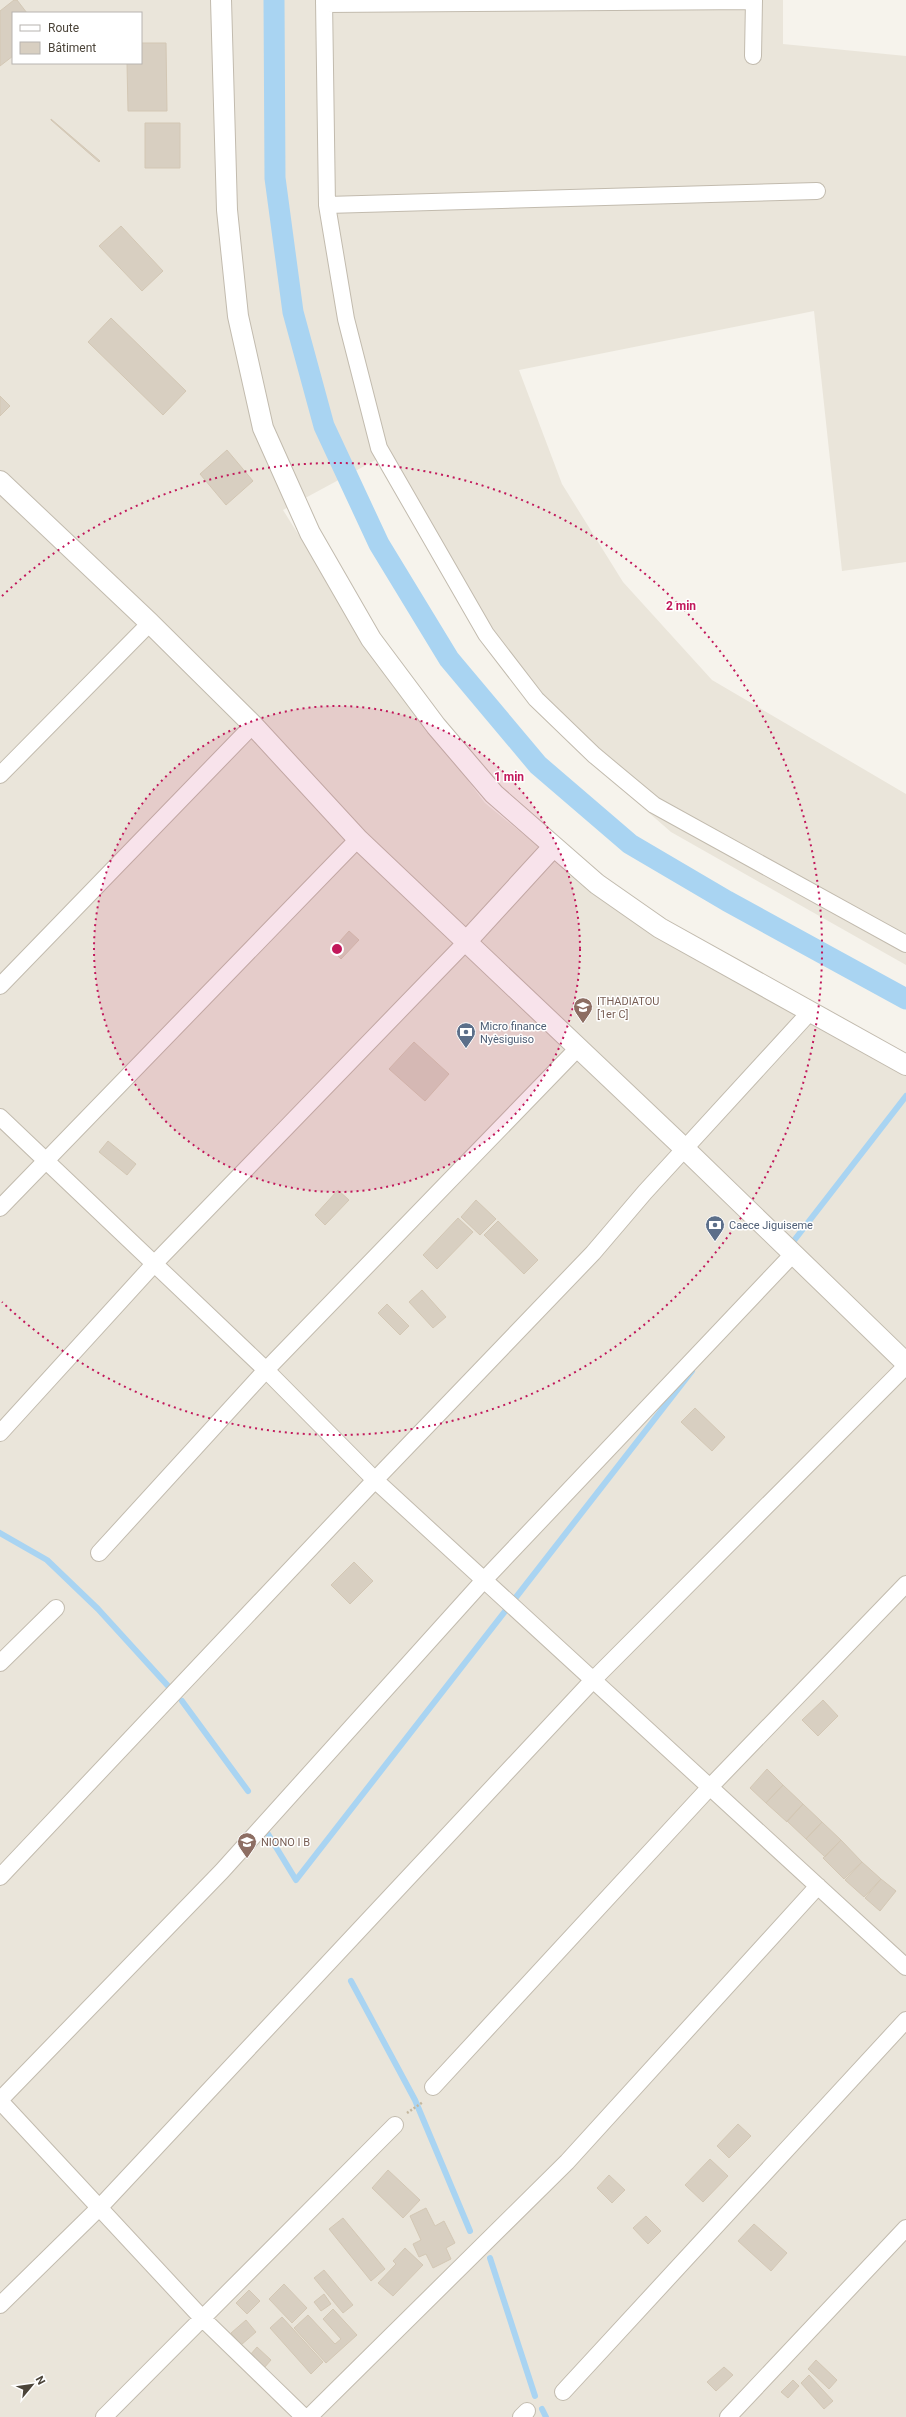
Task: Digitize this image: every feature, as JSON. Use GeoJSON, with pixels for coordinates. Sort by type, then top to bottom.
{"type":"FeatureCollection","features":[{"type":"Feature","properties":{"kind":"street"},"geometry":{"type":"LineString","coordinates":[[221,0],[228,218],[238,316],[263,428],[310,532],[371,639],[436,726],[494,794],[597,884],[660,928],[809,1013],[906,1064]]}},
{"type":"Feature","properties":{"kind":"street"},"geometry":{"type":"LineString","coordinates":[[753,56],[754,1],[324,2],[327,205],[346,319],[379,448],[486,634],[536,699],[594,755],[654,805],[906,944]]}},
{"type":"Feature","properties":{"kind":"street"},"geometry":{"type":"LineString","coordinates":[[327,205],[817,191]]}},
{"type":"Feature","properties":{"kind":"street"},"geometry":{"type":"LineString","coordinates":[[0,481],[150,623],[254,725],[358,839],[685,1150],[906,1365],[593,1680],[100,2206],[0,2305]]}},
{"type":"Feature","properties":{"kind":"street"},"geometry":{"type":"LineString","coordinates":[[0,775],[150,623]]}},
{"type":"Feature","properties":{"kind":"street"},"geometry":{"type":"LineString","coordinates":[[0,986],[254,725]]}},
{"type":"Feature","properties":{"kind":"street"},"geometry":{"type":"LineString","coordinates":[[0,1208],[358,839]]}},
{"type":"Feature","properties":{"kind":"street"},"geometry":{"type":"LineString","coordinates":[[0,1433],[155,1263],[466,942],[553,847]]}},
{"type":"Feature","properties":{"kind":"street"},"geometry":{"type":"LineString","coordinates":[[0,1877],[375,1480],[593,1253],[645,1192],[809,1013]]}},
{"type":"Feature","properties":{"kind":"street"},"geometry":{"type":"LineString","coordinates":[[99,1553],[266,1370],[578,1048]]}},
{"type":"Feature","properties":{"kind":"street"},"geometry":{"type":"LineString","coordinates":[[0,1117],[45,1162],[155,1263],[266,1370],[375,1480],[906,1967]]}},
{"type":"Feature","properties":{"kind":"street"},"geometry":{"type":"LineString","coordinates":[[304,2417],[202,2318],[100,2206],[0,2100],[222,1871],[484,1580],[793,1254]]}},
{"type":"Feature","properties":{"kind":"street"},"geometry":{"type":"LineString","coordinates":[[433,2087],[710,1787],[906,1584]]}},
{"type":"Feature","properties":{"kind":"street"},"geometry":{"type":"LineString","coordinates":[[0,1663],[56,1608]]}},
{"type":"Feature","properties":{"kind":"street"},"geometry":{"type":"LineString","coordinates":[[309,2417],[567,2162],[818,1886]]}},
{"type":"Feature","properties":{"kind":"street"},"geometry":{"type":"LineString","coordinates":[[563,2392],[906,2020]]}},
{"type":"Feature","properties":{"kind":"street"},"geometry":{"type":"LineString","coordinates":[[104,2417],[394,2125]]}},
{"type":"Feature","properties":{"kind":"street"},"geometry":{"type":"LineString","coordinates":[[728,2417],[906,2228]]}},
{"type":"Feature","properties":{"kind":"path"},"geometry":{"type":"LineString","coordinates":[[410,2110],[423,2102]]}},
{"type":"Feature","properties":{"kind":"shaded area"},"geometry":{"type":"Polygon","coordinates":[[[0,0],[783,0],[783,44],[906,56],[906,562],[842,571],[814,311],[519,370],[562,484],[623,582],[712,680],[906,794],[906,965],[671,832],[579,752],[494,655],[383,456],[283,510],[377,660],[485,803],[588,887],[906,1062],[906,2417],[0,2417],[0,0]]]}},
{"type":"Feature","properties":{"kind":"building"},"geometry":{"type":"Polygon","coordinates":[[[14,0],[17,0],[26,12],[12,12],[12,57],[0,66],[0,11],[14,0]]]}},
{"type":"Feature","properties":{"kind":"building"},"geometry":{"type":"Polygon","coordinates":[[[142,43],[166,43],[167,111],[128,111],[127,64],[142,64],[142,43]]]}},
{"type":"Feature","properties":{"kind":"building"},"geometry":{"type":"Polygon","coordinates":[[[51,119],[100,161],[99,162],[51,119]]]}},
{"type":"Feature","properties":{"kind":"building"},"geometry":{"type":"Polygon","coordinates":[[[145,123],[180,123],[180,168],[145,168],[145,123]]]}},
{"type":"Feature","properties":{"kind":"building"},"geometry":{"type":"Polygon","coordinates":[[[121,226],[163,271],[142,291],[99,246],[121,226]]]}},
{"type":"Feature","properties":{"kind":"building"},"geometry":{"type":"Polygon","coordinates":[[[111,318],[186,391],[163,415],[88,342],[111,318]]]}},
{"type":"Feature","properties":{"kind":"building"},"geometry":{"type":"Polygon","coordinates":[[[0,396],[10,406],[0,416],[0,396]]]}},
{"type":"Feature","properties":{"kind":"building"},"geometry":{"type":"Polygon","coordinates":[[[227,450],[253,481],[226,505],[200,474],[227,450]]]}},
{"type":"Feature","properties":{"kind":"building"},"geometry":{"type":"Polygon","coordinates":[[[349,931],[359,940],[341,959],[332,950],[349,931]]]}},
{"type":"Feature","properties":{"kind":"building"},"geometry":{"type":"Polygon","coordinates":[[[414,1042],[449,1074],[425,1101],[389,1069],[414,1042]]]}},
{"type":"Feature","properties":{"kind":"building"},"geometry":{"type":"Polygon","coordinates":[[[108,1141],[136,1164],[127,1175],[99,1152],[108,1141]]]}},
{"type":"Feature","properties":{"kind":"building"},"geometry":{"type":"Polygon","coordinates":[[[338,1190],[349,1200],[325,1225],[315,1215],[338,1190]]]}},
{"type":"Feature","properties":{"kind":"building"},"geometry":{"type":"Polygon","coordinates":[[[476,1200],[496,1219],[480,1235],[461,1217],[476,1200]]]}},
{"type":"Feature","properties":{"kind":"building"},"geometry":{"type":"Polygon","coordinates":[[[458,1218],[473,1232],[437,1269],[423,1255],[458,1218]]]}},
{"type":"Feature","properties":{"kind":"building"},"geometry":{"type":"Polygon","coordinates":[[[498,1221],[538,1260],[524,1274],[484,1235],[498,1221]]]}},
{"type":"Feature","properties":{"kind":"building"},"geometry":{"type":"Polygon","coordinates":[[[422,1290],[446,1317],[433,1328],[409,1302],[422,1290]]]}},
{"type":"Feature","properties":{"kind":"building"},"geometry":{"type":"Polygon","coordinates":[[[387,1304],[409,1326],[400,1335],[378,1313],[387,1304]]]}},
{"type":"Feature","properties":{"kind":"building"},"geometry":{"type":"Polygon","coordinates":[[[695,1408],[725,1437],[712,1451],[681,1422],[695,1408]]]}},
{"type":"Feature","properties":{"kind":"building"},"geometry":{"type":"Polygon","coordinates":[[[354,1562],[373,1581],[350,1604],[331,1585],[354,1562]]]}},
{"type":"Feature","properties":{"kind":"building"},"geometry":{"type":"Polygon","coordinates":[[[823,1700],[838,1716],[818,1736],[802,1720],[823,1700]]]}},
{"type":"Feature","properties":{"kind":"building"},"geometry":{"type":"Polygon","coordinates":[[[767,1769],[783,1785],[766,1803],[750,1788],[767,1769]]]}},
{"type":"Feature","properties":{"kind":"building"},"geometry":{"type":"Polygon","coordinates":[[[783,1785],[803,1804],[787,1822],[766,1803],[783,1785]]]}},
{"type":"Feature","properties":{"kind":"building"},"geometry":{"type":"Polygon","coordinates":[[[803,1804],[822,1822],[806,1839],[787,1821],[803,1804]]]}},
{"type":"Feature","properties":{"kind":"building"},"geometry":{"type":"Polygon","coordinates":[[[822,1822],[841,1840],[825,1857],[806,1839],[822,1822]]]}},
{"type":"Feature","properties":{"kind":"building"},"geometry":{"type":"Polygon","coordinates":[[[841,1840],[862,1862],[844,1879],[823,1858],[841,1840]]]}},
{"type":"Feature","properties":{"kind":"building"},"geometry":{"type":"Polygon","coordinates":[[[862,1862],[881,1879],[864,1897],[845,1880],[862,1862]]]}},
{"type":"Feature","properties":{"kind":"building"},"geometry":{"type":"Polygon","coordinates":[[[881,1879],[896,1891],[880,1911],[865,1898],[881,1879]]]}},
{"type":"Feature","properties":{"kind":"building"},"geometry":{"type":"Polygon","coordinates":[[[738,2124],[751,2136],[729,2158],[717,2146],[738,2124]]]}},
{"type":"Feature","properties":{"kind":"building"},"geometry":{"type":"Polygon","coordinates":[[[710,2159],[728,2176],[703,2202],[685,2185],[710,2159]]]}},
{"type":"Feature","properties":{"kind":"building"},"geometry":{"type":"Polygon","coordinates":[[[388,2170],[420,2200],[403,2218],[372,2188],[388,2170]]]}},
{"type":"Feature","properties":{"kind":"building"},"geometry":{"type":"Polygon","coordinates":[[[609,2175],[625,2190],[612,2203],[597,2188],[609,2175]]]}},
{"type":"Feature","properties":{"kind":"building"},"geometry":{"type":"Polygon","coordinates":[[[426,2208],[435,2226],[444,2221],[455,2243],[446,2248],[451,2259],[433,2268],[426,2254],[419,2257],[413,2244],[421,2240],[410,2216],[426,2208]]]}},
{"type":"Feature","properties":{"kind":"building"},"geometry":{"type":"Polygon","coordinates":[[[646,2216],[661,2231],[648,2244],[633,2228],[646,2216]]]}},
{"type":"Feature","properties":{"kind":"building"},"geometry":{"type":"Polygon","coordinates":[[[343,2218],[385,2269],[371,2281],[329,2229],[343,2218]]]}},
{"type":"Feature","properties":{"kind":"building"},"geometry":{"type":"Polygon","coordinates":[[[754,2224],[787,2253],[771,2271],[738,2241],[754,2224]]]}},
{"type":"Feature","properties":{"kind":"building"},"geometry":{"type":"Polygon","coordinates":[[[405,2248],[423,2265],[393,2296],[378,2283],[396,2264],[393,2261],[405,2248]]]}},
{"type":"Feature","properties":{"kind":"building"},"geometry":{"type":"Polygon","coordinates":[[[324,2270],[353,2305],[343,2313],[314,2278],[324,2270]]]}},
{"type":"Feature","properties":{"kind":"building"},"geometry":{"type":"Polygon","coordinates":[[[284,2284],[307,2308],[292,2323],[269,2299],[284,2284]]]}},
{"type":"Feature","properties":{"kind":"building"},"geometry":{"type":"Polygon","coordinates":[[[249,2290],[260,2301],[247,2314],[236,2303],[249,2290]]]}},
{"type":"Feature","properties":{"kind":"building"},"geometry":{"type":"Polygon","coordinates":[[[324,2294],[331,2304],[321,2311],[314,2302],[324,2294]]]}},
{"type":"Feature","properties":{"kind":"building"},"geometry":{"type":"Polygon","coordinates":[[[333,2309],[357,2335],[326,2363],[294,2328],[308,2315],[335,2344],[341,2339],[323,2319],[333,2309]]]}},
{"type":"Feature","properties":{"kind":"building"},"geometry":{"type":"Polygon","coordinates":[[[282,2317],[323,2362],[311,2374],[270,2328],[282,2317]]]}},
{"type":"Feature","properties":{"kind":"building"},"geometry":{"type":"Polygon","coordinates":[[[246,2320],[256,2332],[241,2345],[231,2333],[246,2320]]]}},
{"type":"Feature","properties":{"kind":"building"},"geometry":{"type":"Polygon","coordinates":[[[257,2347],[271,2360],[264,2368],[250,2355],[257,2347]]]}},
{"type":"Feature","properties":{"kind":"building"},"geometry":{"type":"Polygon","coordinates":[[[816,2360],[837,2380],[829,2389],[808,2369],[816,2360]]]}},
{"type":"Feature","properties":{"kind":"building"},"geometry":{"type":"Polygon","coordinates":[[[724,2367],[733,2375],[716,2391],[707,2382],[724,2367]]]}},
{"type":"Feature","properties":{"kind":"building"},"geometry":{"type":"Polygon","coordinates":[[[809,2375],[833,2401],[824,2409],[801,2383],[809,2375]]]}},
{"type":"Feature","properties":{"kind":"building"},"geometry":{"type":"Polygon","coordinates":[[[793,2380],[799,2386],[788,2398],[781,2392],[793,2380]]]}},
{"type":"Feature","properties":{"kind":"waterway"},"geometry":{"type":"LineString","coordinates":[[274,0],[275,178],[293,312],[324,426],[379,544],[449,659],[538,765],[630,844],[727,901],[906,999]]}},
{"type":"Feature","properties":{"kind":"waterway"},"geometry":{"type":"LineString","coordinates":[[789,1247],[906,1096]]}},
{"type":"Feature","properties":{"kind":"waterway"},"geometry":{"type":"LineString","coordinates":[[268,1834],[296,1880],[692,1371]]}},
{"type":"Feature","properties":{"kind":"waterway"},"geometry":{"type":"LineString","coordinates":[[0,1533],[47,1560],[98,1609],[169,1687]]}},
{"type":"Feature","properties":{"kind":"waterway"},"geometry":{"type":"LineString","coordinates":[[182,1701],[248,1791]]}},
{"type":"Feature","properties":{"kind":"waterway"},"geometry":{"type":"LineString","coordinates":[[351,1981],[415,2100],[470,2231]]}},
{"type":"Feature","properties":{"kind":"waterway"},"geometry":{"type":"LineString","coordinates":[[490,2258],[535,2396]]}},
{"type":"Feature","properties":{"kind":"waterway"},"geometry":{"type":"LineString","coordinates":[[542,2409],[546,2417]]}},
{"type":"Feature","properties":{"kind":"place","name":"ITHADIATOU [1er C]"},"geometry":{"type":"Point","coordinates":[583,1024]}},
{"type":"Feature","properties":{"kind":"place","name":"Micro finance Nyèsiguiso"},"geometry":{"type":"Point","coordinates":[466,1049]}},
{"type":"Feature","properties":{"kind":"place","name":"Caece Jiguiseme"},"geometry":{"type":"Point","coordinates":[715,1242]}},
{"type":"Feature","properties":{"kind":"place","name":"NIONO I B"},"geometry":{"type":"Point","coordinates":[247,1859]}}]}
